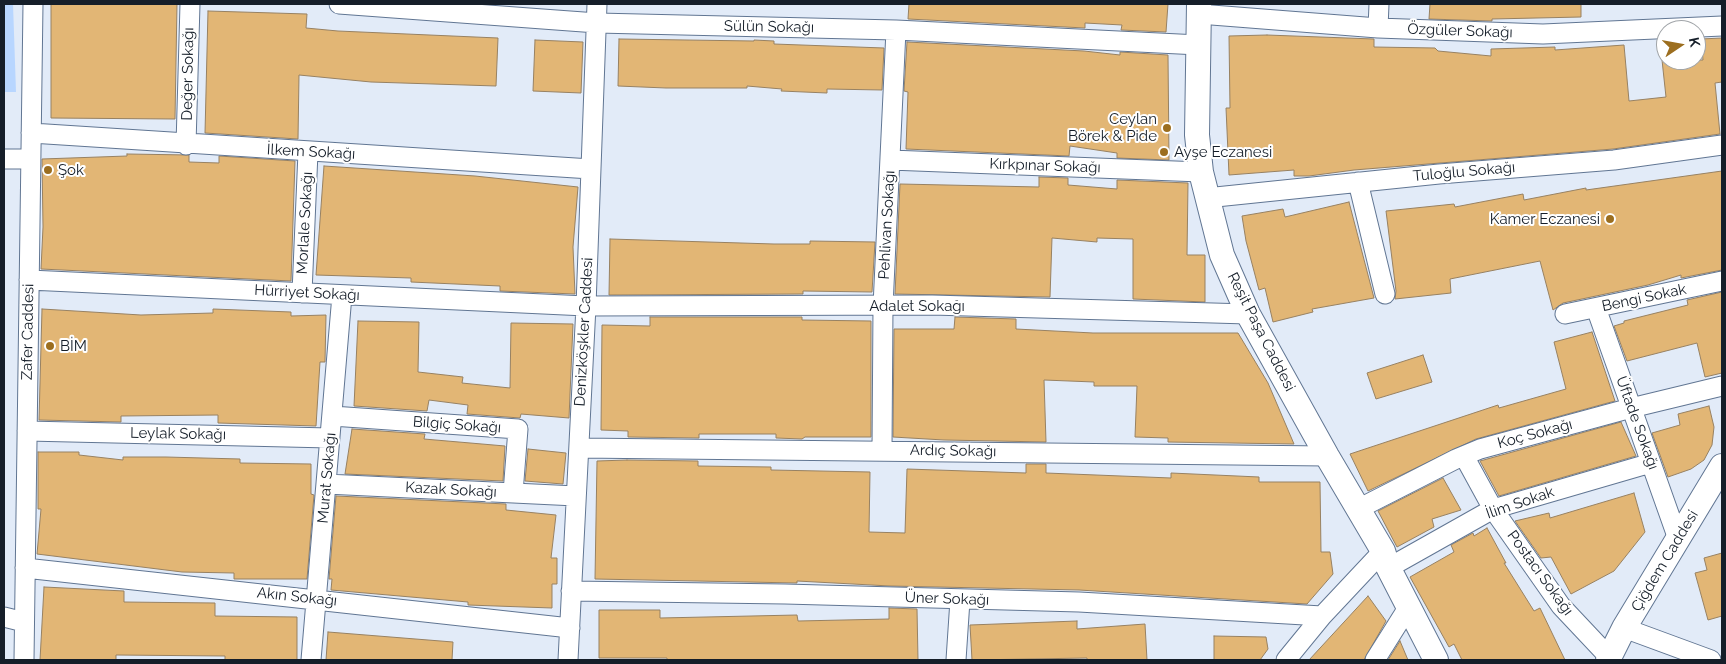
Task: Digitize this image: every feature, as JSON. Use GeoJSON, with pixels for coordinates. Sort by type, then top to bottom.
{"type":"FeatureCollection","features":[{"type":"Feature","properties":{"kind":"main road","name":"Reşit Paşa Caddesi"},"geometry":{"type":"LineString","coordinates":[[1199,9],[1197,135],[1206,198],[1222,254],[1248,314],[1326,456],[1390,557],[1446,660]]}},
{"type":"Feature","properties":{"kind":"main road","name":"Çiğdem Caddesi"},"geometry":{"type":"LineString","coordinates":[[1609,659],[1624,628],[1722,466]]}},
{"type":"Feature","properties":{"kind":"main road","name":"Reşit Paşa Caddesi"},"geometry":{"type":"LineString","coordinates":[[1390,557],[1388,568],[1436,660]]}},
{"type":"Feature","properties":{"kind":"street","name":"Zafer Caddesi"},"geometry":{"type":"LineString","coordinates":[[24,660],[32,4]]}},
{"type":"Feature","properties":{"kind":"street","name":"Değer Sokağı"},"geometry":{"type":"LineString","coordinates":[[186,145],[190,4]]}},
{"type":"Feature","properties":{"kind":"street","name":"Sülün Sokağı"},"geometry":{"type":"LineString","coordinates":[[339,4],[596,23],[896,30],[1199,45]]}},
{"type":"Feature","properties":{"kind":"street","name":"Denizköşkler Caddesi"},"geometry":{"type":"LineString","coordinates":[[568,660],[586,306],[597,4]]}},
{"type":"Feature","properties":{"kind":"street"},"geometry":{"type":"LineString","coordinates":[[1378,28],[1379,4]]}},
{"type":"Feature","properties":{"kind":"street","name":"Özgüler Sokağı"},"geometry":{"type":"LineString","coordinates":[[1199,9],[1378,28],[1543,34],[1722,26]]}},
{"type":"Feature","properties":{"kind":"street","name":"Pehlivan Sokağı"},"geometry":{"type":"LineString","coordinates":[[882,450],[883,306],[896,30]]}},
{"type":"Feature","properties":{"kind":"street","name":"İlkem Sokağı"},"geometry":{"type":"LineString","coordinates":[[30,133],[186,145],[591,169]]}},
{"type":"Feature","properties":{"kind":"street","name":"Tuloğlu Sokağı"},"geometry":{"type":"LineString","coordinates":[[1206,198],[1358,182],[1614,160],[1722,146]]}},
{"type":"Feature","properties":{"kind":"street","name":"Morlale Sokağı"},"geometry":{"type":"LineString","coordinates":[[302,293],[308,152]]}},
{"type":"Feature","properties":{"kind":"street"},"geometry":{"type":"LineString","coordinates":[[4,159],[30,158]]}},
{"type":"Feature","properties":{"kind":"street","name":"Kırkpınar Sokağı"},"geometry":{"type":"LineString","coordinates":[[890,160],[1201,172]]}},
{"type":"Feature","properties":{"kind":"street"},"geometry":{"type":"LineString","coordinates":[[1358,182],[1385,294]]}},
{"type":"Feature","properties":{"kind":"street","name":"Hürriyet Sokağı"},"geometry":{"type":"LineString","coordinates":[[28,280],[586,306]]}},
{"type":"Feature","properties":{"kind":"street","name":"Bengi Sokak"},"geometry":{"type":"LineString","coordinates":[[1565,314],[1722,281]]}},
{"type":"Feature","properties":{"kind":"street","name":"Murat Sokağı"},"geometry":{"type":"LineString","coordinates":[[311,660],[342,295]]}},
{"type":"Feature","properties":{"kind":"street","name":"Adalet Sokağı"},"geometry":{"type":"LineString","coordinates":[[586,306],[932,306],[1248,314]]}},
{"type":"Feature","properties":{"kind":"street","name":"Üftade Sokağı"},"geometry":{"type":"LineString","coordinates":[[1596,308],[1678,539]]}},
{"type":"Feature","properties":{"kind":"street","name":"Koç Sokağı"},"geometry":{"type":"LineString","coordinates":[[1358,509],[1480,449],[1631,408],[1722,386]]}},
{"type":"Feature","properties":{"kind":"street","name":"Bilgiç Sokağı"},"geometry":{"type":"LineString","coordinates":[[332,416],[518,429],[513,493]]}},
{"type":"Feature","properties":{"kind":"street","name":"Leylak Sokağı"},"geometry":{"type":"LineString","coordinates":[[27,431],[330,438]]}},
{"type":"Feature","properties":{"kind":"street","name":"Ardıç Sokağı"},"geometry":{"type":"LineString","coordinates":[[579,448],[1326,456]]}},
{"type":"Feature","properties":{"kind":"street","name":"Postacı Sokağı"},"geometry":{"type":"LineString","coordinates":[[1464,456],[1494,509],[1561,606],[1609,659]]}},
{"type":"Feature","properties":{"kind":"street","name":"İlim Sokak"},"geometry":{"type":"LineString","coordinates":[[1286,660],[1322,616],[1390,557],[1494,509],[1651,463]]}},
{"type":"Feature","properties":{"kind":"street","name":"Kazak Sokağı"},"geometry":{"type":"LineString","coordinates":[[326,484],[576,496]]}},
{"type":"Feature","properties":{"kind":"street","name":"Akın Sokağı"},"geometry":{"type":"LineString","coordinates":[[25,568],[570,628]]}},
{"type":"Feature","properties":{"kind":"street","name":"Üner Sokağı"},"geometry":{"type":"LineString","coordinates":[[571,591],[785,594],[1079,602],[1322,616]]}},
{"type":"Feature","properties":{"kind":"street"},"geometry":{"type":"LineString","coordinates":[[956,660],[960,600]]}},
{"type":"Feature","properties":{"kind":"street"},"geometry":{"type":"LineString","coordinates":[[1375,660],[1409,606]]}},
{"type":"Feature","properties":{"kind":"street"},"geometry":{"type":"LineString","coordinates":[[4,617],[24,622]]}},
{"type":"Feature","properties":{"kind":"street"},"geometry":{"type":"LineString","coordinates":[[1624,628],[1711,660]]}},
{"type":"Feature","properties":{"kind":"shaded area"},"geometry":{"type":"Polygon","coordinates":[[[4,4],[13,4],[16,92],[4,92],[4,4]]]}},
{"type":"Feature","properties":{"kind":"building"},"geometry":{"type":"Polygon","coordinates":[[[51,4],[177,4],[175,119],[51,118],[51,4]]]}},
{"type":"Feature","properties":{"kind":"building"},"geometry":{"type":"Polygon","coordinates":[[[909,4],[1168,4],[1166,32],[1121,30],[1122,25],[1085,23],[1085,28],[908,19],[909,4]]]}},
{"type":"Feature","properties":{"kind":"building"},"geometry":{"type":"Polygon","coordinates":[[[1430,4],[1581,4],[1581,17],[1492,19],[1492,21],[1429,19],[1430,4]]]}},
{"type":"Feature","properties":{"kind":"building"},"geometry":{"type":"Polygon","coordinates":[[[208,11],[307,14],[306,28],[338,31],[498,38],[496,86],[371,82],[299,75],[298,139],[205,133],[208,11]]]}},
{"type":"Feature","properties":{"kind":"building"},"geometry":{"type":"Polygon","coordinates":[[[1267,35],[1374,39],[1374,47],[1435,48],[1438,51],[1491,56],[1491,49],[1555,47],[1555,50],[1624,45],[1629,101],[1666,97],[1663,70],[1706,70],[1706,39],[1722,38],[1722,82],[1715,83],[1720,134],[1613,149],[1354,170],[1309,176],[1294,176],[1294,170],[1229,175],[1226,108],[1230,108],[1229,36],[1267,35]]]}},
{"type":"Feature","properties":{"kind":"building"},"geometry":{"type":"Polygon","coordinates":[[[619,39],[754,40],[774,41],[774,44],[884,48],[882,90],[827,89],[827,93],[781,91],[782,89],[747,86],[747,88],[666,88],[618,86],[619,39]]]}},
{"type":"Feature","properties":{"kind":"building"},"geometry":{"type":"Polygon","coordinates":[[[535,40],[583,42],[581,93],[533,91],[535,40]]]}},
{"type":"Feature","properties":{"kind":"building"},"geometry":{"type":"Polygon","coordinates":[[[907,42],[1084,51],[1120,55],[1120,52],[1168,55],[1169,160],[1117,158],[1117,153],[1070,146],[1069,156],[906,149],[908,92],[904,91],[907,42]]]}},
{"type":"Feature","properties":{"kind":"building"},"geometry":{"type":"Polygon","coordinates":[[[127,154],[189,155],[189,162],[219,163],[219,156],[295,161],[291,281],[41,269],[43,227],[42,159],[127,156],[127,154]]]}},
{"type":"Feature","properties":{"kind":"building"},"geometry":{"type":"Polygon","coordinates":[[[324,166],[475,176],[578,187],[573,247],[575,294],[500,291],[500,286],[411,282],[411,278],[316,275],[324,166]]]}},
{"type":"Feature","properties":{"kind":"building"},"geometry":{"type":"Polygon","coordinates":[[[1722,171],[1722,270],[1681,278],[1681,275],[1648,285],[1563,303],[1553,310],[1540,261],[1450,279],[1451,293],[1395,299],[1396,291],[1386,211],[1454,204],[1455,207],[1523,194],[1524,200],[1586,188],[1586,190],[1722,171]]]}},
{"type":"Feature","properties":{"kind":"building"},"geometry":{"type":"Polygon","coordinates":[[[1039,177],[1068,178],[1068,185],[1117,189],[1117,180],[1188,183],[1187,255],[1205,255],[1205,302],[1133,299],[1133,239],[1097,238],[1097,242],[1052,238],[1050,297],[895,294],[900,184],[1039,187],[1039,177]]]}},
{"type":"Feature","properties":{"kind":"building"},"geometry":{"type":"Polygon","coordinates":[[[1349,202],[1374,298],[1312,309],[1313,312],[1273,322],[1265,288],[1259,290],[1246,241],[1242,216],[1283,209],[1285,217],[1349,202]]]}},
{"type":"Feature","properties":{"kind":"building"},"geometry":{"type":"Polygon","coordinates":[[[610,239],[774,244],[810,244],[810,241],[875,242],[872,292],[803,291],[803,294],[609,295],[610,239]]]}},
{"type":"Feature","properties":{"kind":"building"},"geometry":{"type":"Polygon","coordinates":[[[1722,292],[1722,373],[1705,377],[1697,343],[1627,361],[1614,326],[1624,323],[1624,321],[1688,305],[1687,300],[1722,292]]]}},
{"type":"Feature","properties":{"kind":"building"},"geometry":{"type":"Polygon","coordinates":[[[42,309],[141,315],[213,313],[213,309],[291,312],[291,316],[326,315],[325,362],[320,362],[316,426],[218,423],[218,415],[121,416],[121,422],[39,420],[42,309]]]}},
{"type":"Feature","properties":{"kind":"building"},"geometry":{"type":"Polygon","coordinates":[[[650,317],[802,317],[802,320],[871,321],[871,437],[805,437],[802,439],[776,438],[776,434],[699,434],[699,438],[628,437],[628,431],[601,430],[602,325],[650,326],[650,317]]]}},
{"type":"Feature","properties":{"kind":"building"},"geometry":{"type":"Polygon","coordinates":[[[955,317],[1016,319],[1016,329],[1093,333],[1238,333],[1268,383],[1294,444],[1168,442],[1168,438],[1135,437],[1137,386],[1094,386],[1094,382],[1044,380],[1046,442],[893,437],[894,329],[954,329],[955,317]]]}},
{"type":"Feature","properties":{"kind":"building"},"geometry":{"type":"Polygon","coordinates":[[[358,321],[419,322],[418,372],[463,377],[462,383],[510,388],[511,323],[573,324],[569,418],[521,414],[520,418],[467,414],[468,405],[429,400],[427,411],[354,406],[358,321]]]}},
{"type":"Feature","properties":{"kind":"building"},"geometry":{"type":"Polygon","coordinates":[[[1592,332],[1615,401],[1476,439],[1368,491],[1350,454],[1498,405],[1499,408],[1566,389],[1554,342],[1592,332]]]}},
{"type":"Feature","properties":{"kind":"building"},"geometry":{"type":"Polygon","coordinates":[[[1423,355],[1432,382],[1376,399],[1367,373],[1423,355]]]}},
{"type":"Feature","properties":{"kind":"building"},"geometry":{"type":"Polygon","coordinates":[[[1709,406],[1714,427],[1712,445],[1704,460],[1691,469],[1668,477],[1652,433],[1680,425],[1678,414],[1709,406]]]}},
{"type":"Feature","properties":{"kind":"building"},"geometry":{"type":"Polygon","coordinates":[[[1621,422],[1636,456],[1499,496],[1480,461],[1621,422]]]}},
{"type":"Feature","properties":{"kind":"building"},"geometry":{"type":"Polygon","coordinates":[[[352,429],[425,434],[424,439],[505,446],[503,481],[345,474],[352,429]]]}},
{"type":"Feature","properties":{"kind":"building"},"geometry":{"type":"Polygon","coordinates":[[[528,449],[566,453],[563,484],[525,481],[528,449]]]}},
{"type":"Feature","properties":{"kind":"building"},"geometry":{"type":"Polygon","coordinates":[[[38,452],[79,452],[79,455],[123,460],[123,457],[166,457],[240,459],[240,463],[311,464],[311,494],[314,495],[307,579],[234,579],[234,573],[182,572],[37,554],[41,509],[38,509],[38,452]]]}},
{"type":"Feature","properties":{"kind":"building"},"geometry":{"type":"Polygon","coordinates":[[[597,461],[698,461],[698,466],[771,467],[771,470],[870,472],[869,532],[905,533],[907,469],[1026,473],[1026,464],[1046,464],[1046,473],[1171,478],[1171,473],[1259,477],[1259,482],[1320,482],[1321,552],[1330,552],[1333,574],[1307,604],[1079,590],[890,586],[797,581],[797,583],[595,579],[597,461]]]}},
{"type":"Feature","properties":{"kind":"building"},"geometry":{"type":"Polygon","coordinates":[[[1443,478],[1461,510],[1432,519],[1434,527],[1397,547],[1378,511],[1443,478]]]}},
{"type":"Feature","properties":{"kind":"building"},"geometry":{"type":"Polygon","coordinates":[[[1634,493],[1645,532],[1614,571],[1571,594],[1551,557],[1541,558],[1515,521],[1549,513],[1550,518],[1634,493]]]}},
{"type":"Feature","properties":{"kind":"building"},"geometry":{"type":"Polygon","coordinates":[[[336,496],[506,504],[506,510],[556,515],[551,558],[557,558],[557,584],[552,584],[552,608],[468,605],[468,602],[331,590],[332,579],[329,579],[336,496]]]}},
{"type":"Feature","properties":{"kind":"building"},"geometry":{"type":"Polygon","coordinates":[[[1487,528],[1506,563],[1504,563],[1534,611],[1540,608],[1565,660],[1462,660],[1454,644],[1449,647],[1410,577],[1454,552],[1451,545],[1473,533],[1474,536],[1487,528]]]}},
{"type":"Feature","properties":{"kind":"building"},"geometry":{"type":"Polygon","coordinates":[[[1722,553],[1722,616],[1708,620],[1695,573],[1707,570],[1704,558],[1722,553]]]}},
{"type":"Feature","properties":{"kind":"building"},"geometry":{"type":"Polygon","coordinates":[[[44,587],[124,591],[124,602],[215,603],[215,616],[297,617],[297,660],[225,660],[225,656],[116,655],[116,660],[40,660],[44,587]]]}},
{"type":"Feature","properties":{"kind":"building"},"geometry":{"type":"Polygon","coordinates":[[[1368,596],[1386,621],[1364,660],[1309,660],[1368,596]]]}},
{"type":"Feature","properties":{"kind":"building"},"geometry":{"type":"Polygon","coordinates":[[[889,608],[917,609],[918,660],[667,660],[667,658],[599,658],[599,610],[660,610],[660,618],[797,615],[798,621],[889,619],[889,608]]]}},
{"type":"Feature","properties":{"kind":"building"},"geometry":{"type":"Polygon","coordinates":[[[1077,621],[1077,629],[1145,624],[1147,660],[1087,660],[1087,658],[972,660],[970,625],[1077,621]]]}},
{"type":"Feature","properties":{"kind":"building"},"geometry":{"type":"Polygon","coordinates":[[[328,632],[453,642],[452,660],[326,660],[328,632]]]}},
{"type":"Feature","properties":{"kind":"building"},"geometry":{"type":"Polygon","coordinates":[[[1214,636],[1266,637],[1268,649],[1260,660],[1214,660],[1214,636]]]}},
{"type":"Feature","properties":{"kind":"building"},"geometry":{"type":"Polygon","coordinates":[[[1400,641],[1408,660],[1388,660],[1400,641]]]}},
{"type":"Feature","properties":{"kind":"place","name":"Ceylan Börek & Pide"},"geometry":{"type":"Point","coordinates":[1167,128]}},
{"type":"Feature","properties":{"kind":"place","name":"Ayşe Eczanesi"},"geometry":{"type":"Point","coordinates":[1164,152]}},
{"type":"Feature","properties":{"kind":"place","name":"Şok"},"geometry":{"type":"Point","coordinates":[48,170]}},
{"type":"Feature","properties":{"kind":"place","name":"Kamer Eczanesi"},"geometry":{"type":"Point","coordinates":[1610,219]}},
{"type":"Feature","properties":{"kind":"place","name":"BİM"},"geometry":{"type":"Point","coordinates":[50,346]}}]}
